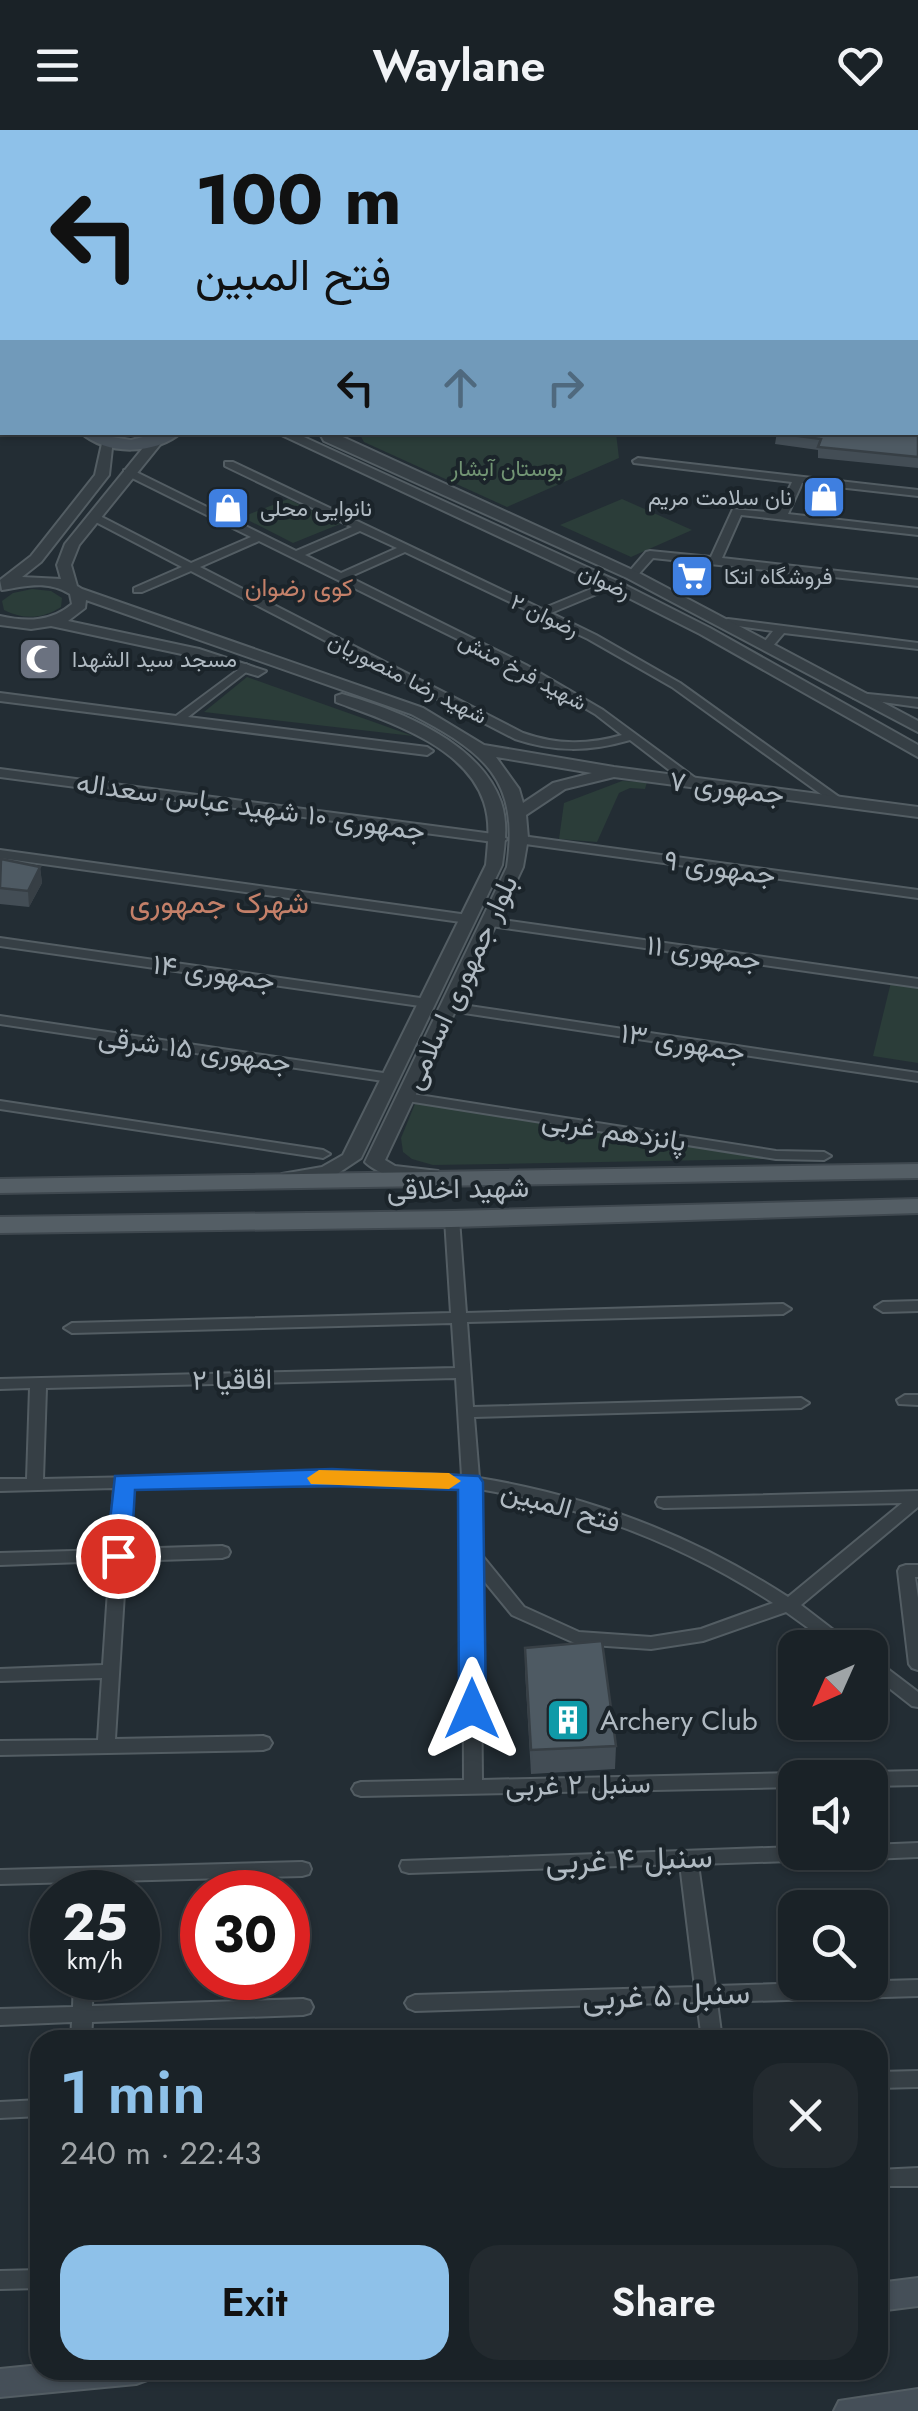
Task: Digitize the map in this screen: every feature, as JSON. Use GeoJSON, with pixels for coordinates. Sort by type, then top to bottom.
{"type":"FeatureCollection","features":[{"type":"Feature","properties":{"kind":"main road"},"geometry":{"type":"LineString","coordinates":[[97,438],[156,442],[169,435]]}},
{"type":"Feature","properties":{"kind":"main road"},"geometry":{"type":"LineString","coordinates":[[833,1164],[824,1188],[826,1198],[841,1208]]}},
{"type":"Feature","properties":{"kind":"main road","name":"شهید اخلاقی"},"geometry":{"type":"LineString","coordinates":[[0,1186],[765,1173],[833,1164],[918,1171]]}},
{"type":"Feature","properties":{"kind":"main road"},"geometry":{"type":"LineString","coordinates":[[765,1173],[780,1182],[788,1193],[774,1209]]}},
{"type":"Feature","properties":{"kind":"main road","name":"شهید اخلاقی"},"geometry":{"type":"LineString","coordinates":[[0,1225],[452,1220],[918,1206]]}},
{"type":"Feature","properties":{"kind":"main road"},"geometry":{"type":"LineString","coordinates":[[888,2295],[918,2292]]}},
{"type":"Feature","properties":{"kind":"main road"},"geometry":{"type":"LineString","coordinates":[[0,2384],[39,2380]]}},
{"type":"Feature","properties":{"kind":"main road"},"geometry":{"type":"LineString","coordinates":[[850,2411],[918,2404]]}},
{"type":"Feature","properties":{"kind":"street","name":"رضوان"},"geometry":{"type":"LineString","coordinates":[[288,435],[705,630],[918,752]]}},
{"type":"Feature","properties":{"kind":"street","name":"رضوان"},"geometry":{"type":"LineString","coordinates":[[327,435],[632,574],[918,726]]}},
{"type":"Feature","properties":{"kind":"street"},"geometry":{"type":"LineString","coordinates":[[1,587],[36,559],[102,474],[97,438]]}},
{"type":"Feature","properties":{"kind":"street"},"geometry":{"type":"LineString","coordinates":[[51,622],[80,606],[64,565],[72,544],[156,442]]}},
{"type":"Feature","properties":{"kind":"street"},"geometry":{"type":"LineString","coordinates":[[638,461],[918,493]]}},
{"type":"Feature","properties":{"kind":"street","name":"رضوان ۲"},"geometry":{"type":"LineString","coordinates":[[230,464],[542,613],[676,684],[840,802]]}},
{"type":"Feature","properties":{"kind":"street","name":"شهید فرخ منش"},"geometry":{"type":"LineString","coordinates":[[128,472],[522,667],[632,736],[694,783]]}},
{"type":"Feature","properties":{"kind":"street"},"geometry":{"type":"LineString","coordinates":[[782,516],[798,479]]}},
{"type":"Feature","properties":{"kind":"street"},"geometry":{"type":"LineString","coordinates":[[716,558],[737,511],[918,532]]}},
{"type":"Feature","properties":{"kind":"street","name":"شهید رضا منصوریان"},"geometry":{"type":"LineString","coordinates":[[94,517],[544,746],[579,750],[632,736]]}},
{"type":"Feature","properties":{"kind":"street"},"geometry":{"type":"LineString","coordinates":[[296,555],[360,527]]}},
{"type":"Feature","properties":{"kind":"street"},"geometry":{"type":"LineString","coordinates":[[138,590],[260,537]]}},
{"type":"Feature","properties":{"kind":"street"},"geometry":{"type":"LineString","coordinates":[[341,577],[406,548]]}},
{"type":"Feature","properties":{"kind":"street"},"geometry":{"type":"LineString","coordinates":[[632,574],[650,554],[716,558],[918,583]]}},
{"type":"Feature","properties":{"kind":"street","name":"بلوار جمهوری اسلامی"},"geometry":{"type":"LineString","coordinates":[[1,587],[30,580],[73,589],[401,721],[455,750],[476,770],[498,813],[501,839],[494,865],[351,1158]]}},
{"type":"Feature","properties":{"kind":"street"},"geometry":{"type":"LineString","coordinates":[[542,613],[612,584]]}},
{"type":"Feature","properties":{"kind":"street","name":"بلوار جمهوری اسلامی"},"geometry":{"type":"LineString","coordinates":[[2,622],[51,622],[294,676],[417,711],[464,734],[484,750],[520,812],[522,840],[515,867],[376,1162]]}},
{"type":"Feature","properties":{"kind":"street"},"geometry":{"type":"LineString","coordinates":[[728,622],[918,646]]}},
{"type":"Feature","properties":{"kind":"street"},"geometry":{"type":"LineString","coordinates":[[768,645],[781,629]]}},
{"type":"Feature","properties":{"kind":"street"},"geometry":{"type":"LineString","coordinates":[[176,721],[246,667]]}},
{"type":"Feature","properties":{"kind":"street"},"geometry":{"type":"LineString","coordinates":[[858,696],[918,703]]}},
{"type":"Feature","properties":{"kind":"street"},"geometry":{"type":"LineString","coordinates":[[0,697],[427,751]]}},
{"type":"Feature","properties":{"kind":"street","name":"جمهوری ۷"},"geometry":{"type":"LineString","coordinates":[[484,750],[614,772],[918,810]]}},
{"type":"Feature","properties":{"kind":"street"},"geometry":{"type":"LineString","coordinates":[[520,812],[559,786],[614,772]]}},
{"type":"Feature","properties":{"kind":"street","name":"جمهوری ۱۰ شهید عباس سعداله"},"geometry":{"type":"LineString","coordinates":[[0,773],[501,839]]}},
{"type":"Feature","properties":{"kind":"street","name":"جمهوری ۹"},"geometry":{"type":"LineString","coordinates":[[522,840],[918,894]]}},
{"type":"Feature","properties":{"kind":"street"},"geometry":{"type":"LineString","coordinates":[[0,854],[468,918]]}},
{"type":"Feature","properties":{"kind":"street","name":"جمهوری ۱۱"},"geometry":{"type":"LineString","coordinates":[[489,922],[918,983]]}},
{"type":"Feature","properties":{"kind":"street","name":"جمهوری ۱۴"},"geometry":{"type":"LineString","coordinates":[[0,942],[427,1003]]}},
{"type":"Feature","properties":{"kind":"street","name":"جمهوری ۱۳"},"geometry":{"type":"LineString","coordinates":[[449,1007],[918,1075]]}},
{"type":"Feature","properties":{"kind":"street","name":"جمهوری ۱۵ شرقی"},"geometry":{"type":"LineString","coordinates":[[0,1020],[390,1078]]}},
{"type":"Feature","properties":{"kind":"street","name":"پانزدهم غربی"},"geometry":{"type":"LineString","coordinates":[[406,1098],[833,1164]]}},
{"type":"Feature","properties":{"kind":"street"},"geometry":{"type":"LineString","coordinates":[[0,1105],[323,1154]]}},
{"type":"Feature","properties":{"kind":"street"},"geometry":{"type":"LineString","coordinates":[[274,1180],[326,1172],[351,1158],[361,1166],[376,1162],[390,1171],[448,1177]]}},
{"type":"Feature","properties":{"kind":"street"},"geometry":{"type":"LineString","coordinates":[[452,1220],[471,1482],[473,1786]]}},
{"type":"Feature","properties":{"kind":"street"},"geometry":{"type":"LineString","coordinates":[[883,1307],[918,1306]]}},
{"type":"Feature","properties":{"kind":"street"},"geometry":{"type":"LineString","coordinates":[[72,1328],[783,1309]]}},
{"type":"Feature","properties":{"kind":"street","name":"اقاقیا ۲"},"geometry":{"type":"LineString","coordinates":[[0,1384],[463,1373]]}},
{"type":"Feature","properties":{"kind":"street"},"geometry":{"type":"LineString","coordinates":[[35,1484],[38,1384]]}},
{"type":"Feature","properties":{"kind":"street"},"geometry":{"type":"LineString","coordinates":[[466,1412],[801,1403]]}},
{"type":"Feature","properties":{"kind":"street","name":"فتح المبین"},"geometry":{"type":"LineString","coordinates":[[0,1485],[332,1478],[471,1482],[583,1507],[690,1548],[792,1603],[826,1630]]}},
{"type":"Feature","properties":{"kind":"street"},"geometry":{"type":"LineString","coordinates":[[106,1746],[123,1482]]}},
{"type":"Feature","properties":{"kind":"street"},"geometry":{"type":"LineString","coordinates":[[471,1554],[518,1611],[577,1638],[651,1643],[703,1635],[792,1603],[918,1497]]}},
{"type":"Feature","properties":{"kind":"street"},"geometry":{"type":"LineString","coordinates":[[664,1502],[918,1497]]}},
{"type":"Feature","properties":{"kind":"street"},"geometry":{"type":"LineString","coordinates":[[0,1559],[222,1552]]}},
{"type":"Feature","properties":{"kind":"street"},"geometry":{"type":"LineString","coordinates":[[918,1571],[906,1571],[918,1664]]}},
{"type":"Feature","properties":{"kind":"street"},"geometry":{"type":"LineString","coordinates":[[0,1675],[110,1671]]}},
{"type":"Feature","properties":{"kind":"street"},"geometry":{"type":"LineString","coordinates":[[888,1678],[918,1701]]}},
{"type":"Feature","properties":{"kind":"street"},"geometry":{"type":"LineString","coordinates":[[0,1748],[264,1743]]}},
{"type":"Feature","properties":{"kind":"street"},"geometry":{"type":"LineString","coordinates":[[888,1778],[918,1778]]}},
{"type":"Feature","properties":{"kind":"street","name":"سنبل ۲ غربی"},"geometry":{"type":"LineString","coordinates":[[361,1789],[778,1780]]}},
{"type":"Feature","properties":{"kind":"street"},"geometry":{"type":"LineString","coordinates":[[888,1851],[918,1850]]}},
{"type":"Feature","properties":{"kind":"street","name":"سنبل ۴ غربی"},"geometry":{"type":"LineString","coordinates":[[409,1866],[778,1854]]}},
{"type":"Feature","properties":{"kind":"street"},"geometry":{"type":"LineString","coordinates":[[688,1857],[711,2030]]}},
{"type":"Feature","properties":{"kind":"street"},"geometry":{"type":"LineString","coordinates":[[160,1879],[302,1869]]}},
{"type":"Feature","properties":{"kind":"street"},"geometry":{"type":"LineString","coordinates":[[0,1877],[30,1879]]}},
{"type":"Feature","properties":{"kind":"street","name":"سنبل ۵ غربی"},"geometry":{"type":"LineString","coordinates":[[415,2003],[918,1988]]}},
{"type":"Feature","properties":{"kind":"street"},"geometry":{"type":"LineString","coordinates":[[81,2030],[83,2000]]}},
{"type":"Feature","properties":{"kind":"street"},"geometry":{"type":"LineString","coordinates":[[0,2017],[303,2007]]}},
{"type":"Feature","properties":{"kind":"street"},"geometry":{"type":"LineString","coordinates":[[888,2080],[918,2079]]}},
{"type":"Feature","properties":{"kind":"street"},"geometry":{"type":"LineString","coordinates":[[0,2110],[30,2108]]}},
{"type":"Feature","properties":{"kind":"street"},"geometry":{"type":"LineString","coordinates":[[888,2178],[918,2177]]}},
{"type":"Feature","properties":{"kind":"street"},"geometry":{"type":"LineString","coordinates":[[0,2280],[30,2280]]}},
{"type":"Feature","properties":{"kind":"green space","name":"بوستان آبشار"},"geometry":{"type":"Polygon","coordinates":[[[360,435],[616,435],[619,458],[507,507],[364,442],[360,435]]]}},
{"type":"Feature","properties":{"kind":"green space"},"geometry":{"type":"Polygon","coordinates":[[[288,499],[340,524],[293,543],[242,517],[288,499]]]}},
{"type":"Feature","properties":{"kind":"green space"},"geometry":{"type":"Polygon","coordinates":[[[622,499],[692,530],[631,557],[560,525],[622,499]]]}},
{"type":"Feature","properties":{"kind":"green space"},"geometry":{"type":"Polygon","coordinates":[[[51,591],[62,598],[61,607],[33,617],[4,610],[2,601],[13,593],[51,591]]]}},
{"type":"Feature","properties":{"kind":"green space"},"geometry":{"type":"Polygon","coordinates":[[[247,677],[413,736],[204,712],[247,677]]]}},
{"type":"Feature","properties":{"kind":"green space"},"geometry":{"type":"Polygon","coordinates":[[[622,781],[647,782],[645,789],[630,788],[619,793],[597,842],[559,839],[564,803],[622,781]]]}},
{"type":"Feature","properties":{"kind":"green space"},"geometry":{"type":"Polygon","coordinates":[[[891,982],[918,986],[918,1063],[873,1056],[891,982]]]}},
{"type":"Feature","properties":{"kind":"green space"},"geometry":{"type":"Polygon","coordinates":[[[417,1099],[771,1159],[433,1165],[403,1152],[401,1138],[417,1099]]]}},
{"type":"Feature","properties":{"kind":"building"},"geometry":{"type":"Polygon","coordinates":[[[791,435],[918,435],[918,457],[818,447],[821,439],[791,435]]]}},
{"type":"Feature","properties":{"kind":"building"},"geometry":{"type":"Polygon","coordinates":[[[1,859],[40,867],[28,891],[0,888],[1,859]]]}},
{"type":"Feature","properties":{"kind":"building","name":"Archery Club"},"geometry":{"type":"Polygon","coordinates":[[[602,1641],[616,1746],[531,1750],[525,1648],[602,1641]]]}},
{"type":"Feature","properties":{"kind":"slow traffic"},"geometry":{"type":"LineString","coordinates":[[319,1478],[449,1481]]}},
{"type":"Feature","properties":{"kind":"place","name":"نان سلامت مریم"},"geometry":{"type":"Point","coordinates":[824,497]}},
{"type":"Feature","properties":{"kind":"place","name":"نانوایی محلی"},"geometry":{"type":"Point","coordinates":[228,508]}},
{"type":"Feature","properties":{"kind":"place","name":"فروشگاه اتکا"},"geometry":{"type":"Point","coordinates":[692,576]}},
{"type":"Feature","properties":{"kind":"place","name":"مسجد سید الشهدا"},"geometry":{"type":"Point","coordinates":[40,659]}},
{"type":"Feature","properties":{"kind":"place","name":"Archery Club"},"geometry":{"type":"Point","coordinates":[568,1720]}},
{"type":"Feature","properties":{"kind":"district","name":"کوی رضوان"},"geometry":{"type":"Point","coordinates":[299,587]}},
{"type":"Feature","properties":{"kind":"district","name":"شهرک جمهوری"},"geometry":{"type":"Point","coordinates":[219,903]}},
{"type":"Feature","properties":{"kind":"route"},"geometry":{"type":"LineString","coordinates":[[118,1556],[123,1482],[332,1478],[471,1482],[472,1709]]}}]}
